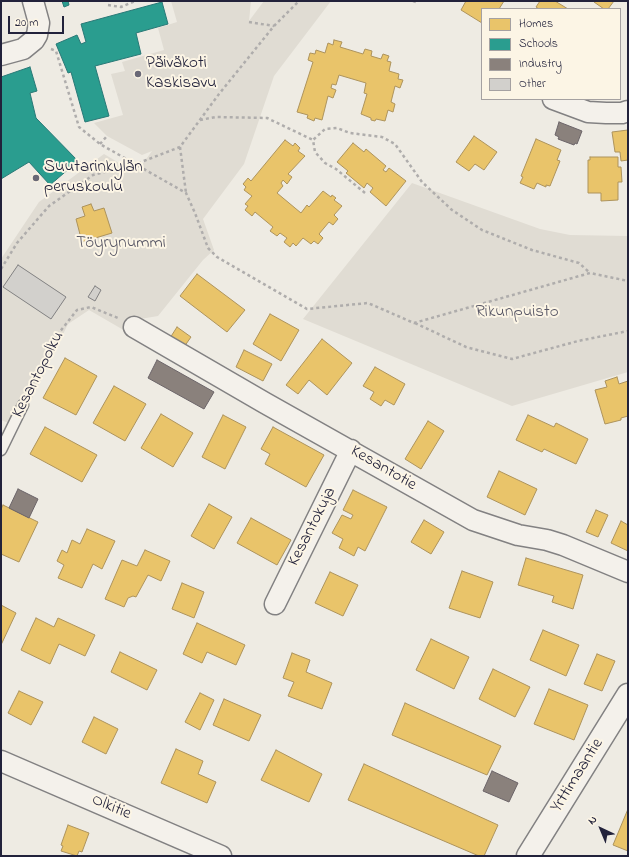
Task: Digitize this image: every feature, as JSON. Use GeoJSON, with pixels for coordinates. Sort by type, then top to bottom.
{"type":"FeatureCollection","features":[{"type":"Feature","properties":{"kind":"street"},"geometry":{"type":"LineString","coordinates":[[1,55],[23,48],[34,40],[37,35],[39,23],[33,1]]}},
{"type":"Feature","properties":{"kind":"street"},"geometry":{"type":"LineString","coordinates":[[556,100],[588,112],[622,113],[628,111]]}},
{"type":"Feature","properties":{"kind":"street","name":"Kesantotie"},"geometry":{"type":"LineString","coordinates":[[134,327],[473,520],[518,534],[558,543],[628,572]]}},
{"type":"Feature","properties":{"kind":"street","name":"Kesantokuja"},"geometry":{"type":"LineString","coordinates":[[275,604],[351,450]]}},
{"type":"Feature","properties":{"kind":"street","name":"Yrttimaantie"},"geometry":{"type":"LineString","coordinates":[[528,856],[628,695]]}},
{"type":"Feature","properties":{"kind":"street","name":"Olkitie"},"geometry":{"type":"LineString","coordinates":[[1,761],[221,856]]}},
{"type":"Feature","properties":{"kind":"lane","name":"Kesantopolku"},"geometry":{"type":"LineString","coordinates":[[1,450],[23,405]]}},
{"type":"Feature","properties":{"kind":"path"},"geometry":{"type":"LineString","coordinates":[[108,5],[121,7],[135,1]]}},
{"type":"Feature","properties":{"kind":"path"},"geometry":{"type":"LineString","coordinates":[[1,269],[17,243],[49,206],[93,175],[136,164],[180,147],[218,94],[274,26],[299,1]]}},
{"type":"Feature","properties":{"kind":"path"},"geometry":{"type":"LineString","coordinates":[[249,22],[274,26]]}},
{"type":"Feature","properties":{"kind":"path"},"geometry":{"type":"LineString","coordinates":[[34,40],[56,51],[79,127],[100,144],[186,193]]}},
{"type":"Feature","properties":{"kind":"path"},"geometry":{"type":"LineString","coordinates":[[200,120],[216,117],[268,118],[313,140]]}},
{"type":"Feature","properties":{"kind":"path"},"geometry":{"type":"LineString","coordinates":[[313,140],[325,129],[337,128],[350,133],[382,137],[395,144],[422,182],[452,210],[482,230],[532,250],[579,263],[590,273]]}},
{"type":"Feature","properties":{"kind":"path"},"geometry":{"type":"LineString","coordinates":[[100,144],[107,136]]}},
{"type":"Feature","properties":{"kind":"path"},"geometry":{"type":"LineString","coordinates":[[313,140],[315,152],[325,163],[366,193]]}},
{"type":"Feature","properties":{"kind":"path"},"geometry":{"type":"LineString","coordinates":[[180,147],[186,193],[208,248],[216,258],[307,309],[368,303],[466,347],[512,360],[578,341],[628,331]]}},
{"type":"Feature","properties":{"kind":"path"},"geometry":{"type":"LineString","coordinates":[[414,323],[590,273],[628,281]]}},
{"type":"Feature","properties":{"kind":"path","name":"Kesantopolku"},"geometry":{"type":"LineString","coordinates":[[23,405],[51,343],[77,310],[91,307],[113,315],[134,327]]}},
{"type":"Feature","properties":{"kind":"green space","name":"Töyrynummi"},"geometry":{"type":"Polygon","coordinates":[[[171,1],[251,1],[249,21],[264,1],[331,1],[274,76],[244,164],[203,219],[214,250],[203,260],[158,316],[134,320],[127,332],[89,310],[68,324],[18,427],[1,420],[1,259],[39,202],[104,154],[136,173],[152,151],[142,155],[107,136],[94,123],[123,115],[111,74],[125,71],[122,62],[164,50],[158,28],[177,22],[171,1]]]}},
{"type":"Feature","properties":{"kind":"green space","name":"Rikunpuisto"},"geometry":{"type":"Polygon","coordinates":[[[412,183],[540,229],[570,235],[628,236],[628,372],[512,406],[303,319],[412,183]]]}},
{"type":"Feature","properties":{"kind":"building: Homes"},"geometry":{"type":"Polygon","coordinates":[[[466,1],[504,1],[500,8],[481,8],[481,22],[461,10],[466,1]]]}},
{"type":"Feature","properties":{"kind":"building: Homes"},"geometry":{"type":"Polygon","coordinates":[[[540,1],[555,1],[566,8],[538,8],[536,7],[540,1]]]}},
{"type":"Feature","properties":{"kind":"building: Homes"},"geometry":{"type":"Polygon","coordinates":[[[614,1],[609,8],[603,8],[594,2],[614,1]]]}},
{"type":"Feature","properties":{"kind":"building: Homes"},"geometry":{"type":"Polygon","coordinates":[[[334,40],[342,42],[340,47],[363,54],[365,49],[372,51],[371,56],[381,59],[383,54],[389,56],[387,61],[391,62],[389,71],[399,74],[398,79],[403,80],[400,88],[395,86],[391,102],[395,104],[393,112],[388,110],[385,121],[376,119],[375,121],[371,120],[371,118],[361,114],[367,94],[364,93],[366,83],[339,75],[336,85],[332,84],[331,88],[336,90],[333,98],[328,96],[322,120],[315,118],[314,121],[307,118],[308,115],[297,112],[313,62],[308,60],[310,53],[315,54],[316,50],[325,53],[328,43],[333,45],[334,40]]]}},
{"type":"Feature","properties":{"kind":"building: Homes"},"geometry":{"type":"Polygon","coordinates":[[[628,130],[628,160],[621,161],[620,152],[615,152],[612,132],[628,130]]]}},
{"type":"Feature","properties":{"kind":"building: Homes"},"geometry":{"type":"Polygon","coordinates":[[[474,136],[497,152],[484,170],[475,164],[469,171],[456,162],[474,136]]]}},
{"type":"Feature","properties":{"kind":"building: Homes"},"geometry":{"type":"Polygon","coordinates":[[[536,139],[561,150],[557,160],[560,161],[550,186],[546,185],[546,187],[537,183],[534,189],[520,183],[523,177],[521,176],[536,139]]]}},
{"type":"Feature","properties":{"kind":"building: Homes"},"geometry":{"type":"Polygon","coordinates":[[[285,140],[293,146],[295,143],[300,148],[298,151],[305,156],[288,174],[292,177],[287,184],[283,180],[281,183],[283,186],[277,193],[301,213],[307,205],[309,207],[323,191],[331,197],[332,195],[336,198],[334,200],[342,206],[334,215],[338,219],[333,225],[329,222],[319,234],[323,238],[318,244],[314,241],[311,244],[303,238],[296,246],[293,243],[290,247],[284,242],[287,238],[280,233],[277,236],[270,231],[273,227],[255,212],[252,216],[245,210],[248,206],[245,204],[252,196],[244,190],[246,187],[243,184],[248,178],[251,181],[285,140]]]}},
{"type":"Feature","properties":{"kind":"building: Homes"},"geometry":{"type":"Polygon","coordinates":[[[353,143],[364,152],[366,149],[386,166],[383,170],[386,172],[389,168],[406,181],[386,206],[370,192],[373,188],[367,183],[364,188],[346,173],[348,171],[337,162],[353,143]]]}},
{"type":"Feature","properties":{"kind":"building: Homes"},"geometry":{"type":"Polygon","coordinates":[[[590,157],[618,157],[618,167],[621,167],[622,182],[618,182],[618,200],[601,201],[601,193],[588,193],[588,160],[590,160],[590,157]]]}},
{"type":"Feature","properties":{"kind":"building: Homes"},"geometry":{"type":"Polygon","coordinates":[[[91,204],[94,211],[104,208],[112,233],[82,242],[76,219],[85,216],[82,207],[91,204]]]}},
{"type":"Feature","properties":{"kind":"building: Homes"},"geometry":{"type":"Polygon","coordinates":[[[197,274],[245,310],[227,332],[180,296],[197,274]]]}},
{"type":"Feature","properties":{"kind":"building: Homes"},"geometry":{"type":"Polygon","coordinates":[[[270,314],[299,330],[281,361],[253,344],[270,314]]]}},
{"type":"Feature","properties":{"kind":"building: Homes"},"geometry":{"type":"Polygon","coordinates":[[[177,327],[191,337],[184,347],[170,338],[177,327]]]}},
{"type":"Feature","properties":{"kind":"building: Homes"},"geometry":{"type":"Polygon","coordinates":[[[322,339],[352,363],[327,395],[309,380],[298,394],[286,385],[322,339]]]}},
{"type":"Feature","properties":{"kind":"building: Homes"},"geometry":{"type":"Polygon","coordinates":[[[244,350],[272,364],[263,381],[236,367],[244,350]]]}},
{"type":"Feature","properties":{"kind":"building: Homes"},"geometry":{"type":"Polygon","coordinates":[[[65,358],[97,376],[76,415],[43,398],[65,358]]]}},
{"type":"Feature","properties":{"kind":"building: Homes"},"geometry":{"type":"Polygon","coordinates":[[[375,367],[405,384],[394,405],[385,400],[381,406],[370,399],[374,392],[363,386],[375,367]]]}},
{"type":"Feature","properties":{"kind":"building: Homes"},"geometry":{"type":"Polygon","coordinates":[[[617,377],[619,384],[628,381],[628,416],[621,418],[621,420],[605,424],[595,390],[607,387],[605,381],[617,377]]]}},
{"type":"Feature","properties":{"kind":"building: Homes"},"geometry":{"type":"Polygon","coordinates":[[[114,386],[146,404],[125,441],[93,423],[114,386]]]}},
{"type":"Feature","properties":{"kind":"building: Homes"},"geometry":{"type":"Polygon","coordinates":[[[161,414],[193,433],[173,467],[141,448],[161,414]]]}},
{"type":"Feature","properties":{"kind":"building: Homes"},"geometry":{"type":"Polygon","coordinates":[[[223,415],[246,427],[225,469],[202,457],[223,415]]]}},
{"type":"Feature","properties":{"kind":"building: Homes"},"geometry":{"type":"Polygon","coordinates":[[[528,415],[554,427],[556,423],[588,439],[576,464],[544,449],[542,452],[516,440],[528,415]]]}},
{"type":"Feature","properties":{"kind":"building: Homes"},"geometry":{"type":"Polygon","coordinates":[[[428,421],[444,431],[421,469],[405,459],[428,421]]]}},
{"type":"Feature","properties":{"kind":"building: Homes"},"geometry":{"type":"Polygon","coordinates":[[[45,427],[97,455],[82,482],[30,454],[45,427]]]}},
{"type":"Feature","properties":{"kind":"building: Homes"},"geometry":{"type":"Polygon","coordinates":[[[273,427],[324,455],[306,487],[265,464],[270,454],[261,449],[273,427]]]}},
{"type":"Feature","properties":{"kind":"building: Homes"},"geometry":{"type":"Polygon","coordinates":[[[499,471],[537,489],[525,515],[487,497],[499,471]]]}},
{"type":"Feature","properties":{"kind":"building: Homes"},"geometry":{"type":"Polygon","coordinates":[[[353,490],[387,507],[365,551],[358,547],[354,556],[339,548],[343,539],[332,533],[342,515],[351,519],[353,515],[343,510],[353,490]]]}},
{"type":"Feature","properties":{"kind":"building: Homes"},"geometry":{"type":"Polygon","coordinates":[[[209,504],[232,517],[214,549],[191,536],[209,504]]]}},
{"type":"Feature","properties":{"kind":"building: Homes"},"geometry":{"type":"Polygon","coordinates":[[[3,505],[38,522],[19,562],[1,554],[1,509],[3,505]]]}},
{"type":"Feature","properties":{"kind":"building: Homes"},"geometry":{"type":"Polygon","coordinates":[[[596,510],[608,515],[598,537],[586,532],[596,510]]]}},
{"type":"Feature","properties":{"kind":"building: Homes"},"geometry":{"type":"Polygon","coordinates":[[[251,518],[291,540],[277,565],[237,543],[251,518]]]}},
{"type":"Feature","properties":{"kind":"building: Homes"},"geometry":{"type":"Polygon","coordinates":[[[424,520],[444,532],[431,554],[411,542],[424,520]]]}},
{"type":"Feature","properties":{"kind":"building: Homes"},"geometry":{"type":"Polygon","coordinates":[[[621,521],[628,525],[628,551],[611,543],[621,521]]]}},
{"type":"Feature","properties":{"kind":"building: Homes"},"geometry":{"type":"Polygon","coordinates":[[[87,529],[115,541],[102,569],[93,564],[82,588],[58,578],[64,565],[57,561],[62,550],[67,553],[72,540],[80,544],[87,529]]]}},
{"type":"Feature","properties":{"kind":"building: Homes"},"geometry":{"type":"Polygon","coordinates":[[[145,550],[170,561],[161,581],[148,575],[136,597],[133,596],[128,598],[124,607],[105,599],[122,560],[137,566],[145,550]]]}},
{"type":"Feature","properties":{"kind":"building: Homes"},"geometry":{"type":"Polygon","coordinates":[[[526,558],[583,575],[573,609],[552,602],[554,596],[518,585],[526,558]]]}},
{"type":"Feature","properties":{"kind":"building: Homes"},"geometry":{"type":"Polygon","coordinates":[[[462,571],[493,582],[480,618],[449,608],[462,571]]]}},
{"type":"Feature","properties":{"kind":"building: Homes"},"geometry":{"type":"Polygon","coordinates":[[[330,572],[358,585],[343,616],[315,603],[330,572]]]}},
{"type":"Feature","properties":{"kind":"building: Homes"},"geometry":{"type":"Polygon","coordinates":[[[182,583],[204,592],[194,618],[172,609],[182,583]]]}},
{"type":"Feature","properties":{"kind":"building: Homes"},"geometry":{"type":"Polygon","coordinates":[[[1,605],[16,613],[1,645],[1,605]]]}},
{"type":"Feature","properties":{"kind":"building: Homes"},"geometry":{"type":"Polygon","coordinates":[[[36,618],[54,627],[58,618],[95,635],[85,656],[59,644],[50,664],[21,650],[36,618]]]}},
{"type":"Feature","properties":{"kind":"building: Homes"},"geometry":{"type":"Polygon","coordinates":[[[197,623],[245,645],[236,665],[207,652],[202,663],[183,654],[197,623]]]}},
{"type":"Feature","properties":{"kind":"building: Homes"},"geometry":{"type":"Polygon","coordinates":[[[543,630],[579,645],[566,676],[530,660],[543,630]]]}},
{"type":"Feature","properties":{"kind":"building: Homes"},"geometry":{"type":"Polygon","coordinates":[[[431,639],[469,657],[454,689],[416,670],[431,639]]]}},
{"type":"Feature","properties":{"kind":"building: Homes"},"geometry":{"type":"Polygon","coordinates":[[[120,652],[157,670],[147,690],[111,672],[120,652]]]}},
{"type":"Feature","properties":{"kind":"building: Homes"},"geometry":{"type":"Polygon","coordinates":[[[292,653],[310,660],[306,672],[332,683],[322,709],[288,696],[294,682],[283,678],[292,653]]]}},
{"type":"Feature","properties":{"kind":"building: Homes"},"geometry":{"type":"Polygon","coordinates":[[[597,654],[615,661],[602,691],[584,684],[597,654]]]}},
{"type":"Feature","properties":{"kind":"building: Homes"},"geometry":{"type":"Polygon","coordinates":[[[493,669],[530,687],[515,717],[479,699],[493,669]]]}},
{"type":"Feature","properties":{"kind":"building: Homes"},"geometry":{"type":"Polygon","coordinates":[[[549,689],[588,705],[574,740],[534,724],[549,689]]]}},
{"type":"Feature","properties":{"kind":"building: Homes"},"geometry":{"type":"Polygon","coordinates":[[[19,691],[43,702],[31,725],[8,713],[19,691]]]}},
{"type":"Feature","properties":{"kind":"building: Homes"},"geometry":{"type":"Polygon","coordinates":[[[200,693],[214,700],[200,730],[185,722],[200,693]]]}},
{"type":"Feature","properties":{"kind":"building: Homes"},"geometry":{"type":"Polygon","coordinates":[[[224,699],[261,715],[249,741],[213,725],[224,699]]]}},
{"type":"Feature","properties":{"kind":"building: Homes"},"geometry":{"type":"Polygon","coordinates":[[[405,703],[501,746],[487,775],[392,735],[405,703]]]}},
{"type":"Feature","properties":{"kind":"building: Homes"},"geometry":{"type":"Polygon","coordinates":[[[94,717],[118,729],[106,754],[82,742],[94,717]]]}},
{"type":"Feature","properties":{"kind":"building: Homes"},"geometry":{"type":"Polygon","coordinates":[[[176,749],[203,761],[198,774],[216,782],[207,803],[161,783],[176,749]]]}},
{"type":"Feature","properties":{"kind":"building: Homes"},"geometry":{"type":"Polygon","coordinates":[[[276,750],[322,774],[309,802],[261,780],[276,750]]]}},
{"type":"Feature","properties":{"kind":"building: Homes"},"geometry":{"type":"Polygon","coordinates":[[[364,764],[498,825],[484,856],[479,856],[348,800],[364,764]]]}},
{"type":"Feature","properties":{"kind":"building: Homes"},"geometry":{"type":"Polygon","coordinates":[[[628,809],[628,851],[613,845],[628,809]]]}},
{"type":"Feature","properties":{"kind":"building: Homes"},"geometry":{"type":"Polygon","coordinates":[[[68,825],[89,833],[82,852],[79,851],[77,856],[61,851],[63,846],[61,845],[68,825]]]}},
{"type":"Feature","properties":{"kind":"building: Schools"},"geometry":{"type":"Polygon","coordinates":[[[62,1],[68,1],[69,5],[64,7],[62,1]]]}},
{"type":"Feature","properties":{"kind":"building: Schools"},"geometry":{"type":"Polygon","coordinates":[[[162,2],[168,24],[136,33],[141,54],[95,66],[109,116],[85,122],[71,72],[68,73],[56,44],[77,35],[81,44],[86,42],[81,24],[162,2]]]}},
{"type":"Feature","properties":{"kind":"building: Schools"},"geometry":{"type":"Polygon","coordinates":[[[30,67],[37,91],[30,93],[36,118],[78,161],[50,185],[29,162],[1,179],[1,77],[30,67]]]}},
{"type":"Feature","properties":{"kind":"building: Industry"},"geometry":{"type":"Polygon","coordinates":[[[559,122],[582,131],[577,144],[575,143],[574,145],[558,139],[559,137],[555,135],[559,122]]]}},
{"type":"Feature","properties":{"kind":"building: Industry"},"geometry":{"type":"Polygon","coordinates":[[[157,360],[214,392],[204,409],[148,378],[157,360]]]}},
{"type":"Feature","properties":{"kind":"building: Industry"},"geometry":{"type":"Polygon","coordinates":[[[18,489],[38,499],[29,518],[9,508],[18,489]]]}},
{"type":"Feature","properties":{"kind":"building: Industry"},"geometry":{"type":"Polygon","coordinates":[[[492,771],[518,783],[509,802],[483,791],[492,771]]]}},
{"type":"Feature","properties":{"kind":"building: Other"},"geometry":{"type":"Polygon","coordinates":[[[18,265],[66,297],[51,319],[3,287],[18,265]]]}},
{"type":"Feature","properties":{"kind":"building: Other"},"geometry":{"type":"Polygon","coordinates":[[[95,286],[101,290],[95,301],[88,297],[95,286]]]}},
{"type":"Feature","properties":{"kind":"place","name":"Päiväkoti Kaskisavu"},"geometry":{"type":"Point","coordinates":[138,74]}},
{"type":"Feature","properties":{"kind":"place","name":"Suutarinkylän peruskoulu"},"geometry":{"type":"Point","coordinates":[36,178]}}]}
